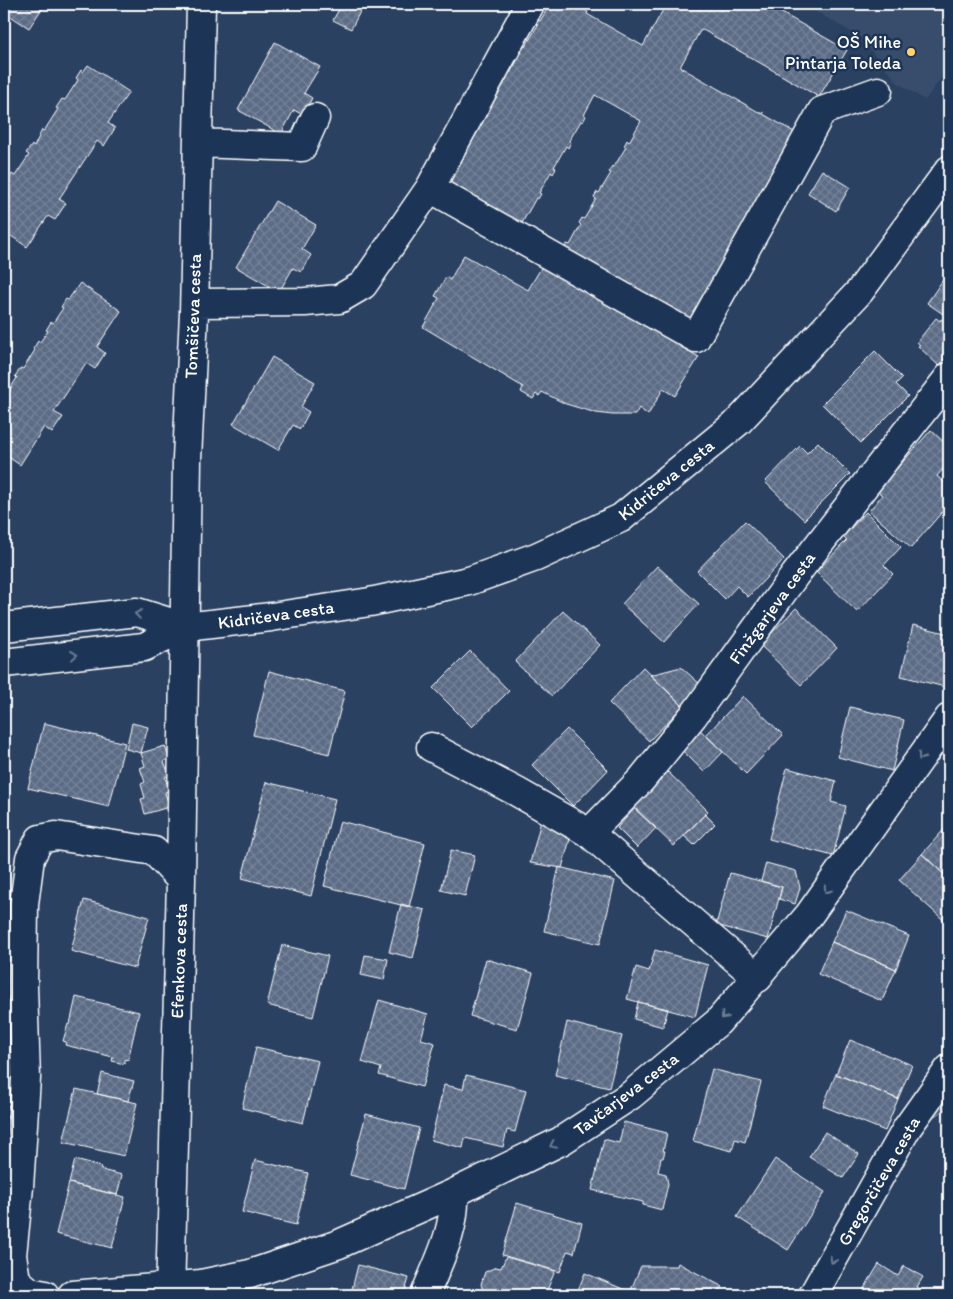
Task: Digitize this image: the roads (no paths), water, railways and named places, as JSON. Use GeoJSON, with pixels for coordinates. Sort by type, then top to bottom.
{"type":"FeatureCollection","features":[{"type":"Feature","properties":{"kind":"street","name":"Tomšičeva cesta"},"geometry":{"type":"LineString","coordinates":[[185,627],[187,459],[194,302],[202,4]]}},
{"type":"Feature","properties":{"kind":"street"},"geometry":{"type":"LineString","coordinates":[[194,302],[305,302],[339,299],[363,285],[430,188],[530,4]]}},
{"type":"Feature","properties":{"kind":"street"},"geometry":{"type":"LineString","coordinates":[[430,188],[696,338],[822,112],[878,91]]}},
{"type":"Feature","properties":{"kind":"street"},"geometry":{"type":"LineString","coordinates":[[198,143],[302,147],[315,118]]}},
{"type":"Feature","properties":{"kind":"street","name":"Kidričeva cesta"},"geometry":{"type":"LineString","coordinates":[[4,663],[144,647],[185,627],[271,617],[370,602],[470,580],[536,557],[621,518],[739,421],[860,291],[949,170]]}},
{"type":"Feature","properties":{"kind":"street","name":"Finžgarjeva cesta"},"geometry":{"type":"LineString","coordinates":[[589,833],[641,780],[693,716],[795,575],[949,377]]}},
{"type":"Feature","properties":{"kind":"street","name":"Kidričeva cesta"},"geometry":{"type":"LineString","coordinates":[[4,627],[137,612],[185,627]]}},
{"type":"Feature","properties":{"kind":"street","name":"Efenkova cesta"},"geometry":{"type":"LineString","coordinates":[[170,1290],[181,880],[185,627]]}},
{"type":"Feature","properties":{"kind":"street","name":"Tavčarjeva cesta"},"geometry":{"type":"LineString","coordinates":[[72,1295],[170,1290],[250,1274],[339,1244],[454,1193],[562,1141],[631,1095],[718,1022],[758,978],[809,915],[949,718]]}},
{"type":"Feature","properties":{"kind":"street"},"geometry":{"type":"LineString","coordinates":[[431,747],[517,792],[589,833],[758,978]]}},
{"type":"Feature","properties":{"kind":"street"},"geometry":{"type":"LineString","coordinates":[[45,1295],[30,1292],[16,1280],[12,1255],[19,1187],[26,1078],[23,987],[24,904],[30,858],[40,840],[56,836],[154,851],[181,880]]}},
{"type":"Feature","properties":{"kind":"street","name":"Gregorčičeva cesta"},"geometry":{"type":"LineString","coordinates":[[813,1295],[907,1128],[949,1069]]}},
{"type":"Feature","properties":{"kind":"street"},"geometry":{"type":"LineString","coordinates":[[425,1295],[451,1229],[455,1210],[454,1193]]}},
{"type":"Feature","properties":{"kind":"place","name":"OŠ Mihe Pintarja Toleda"},"geometry":{"type":"Point","coordinates":[911,52]}}]}
